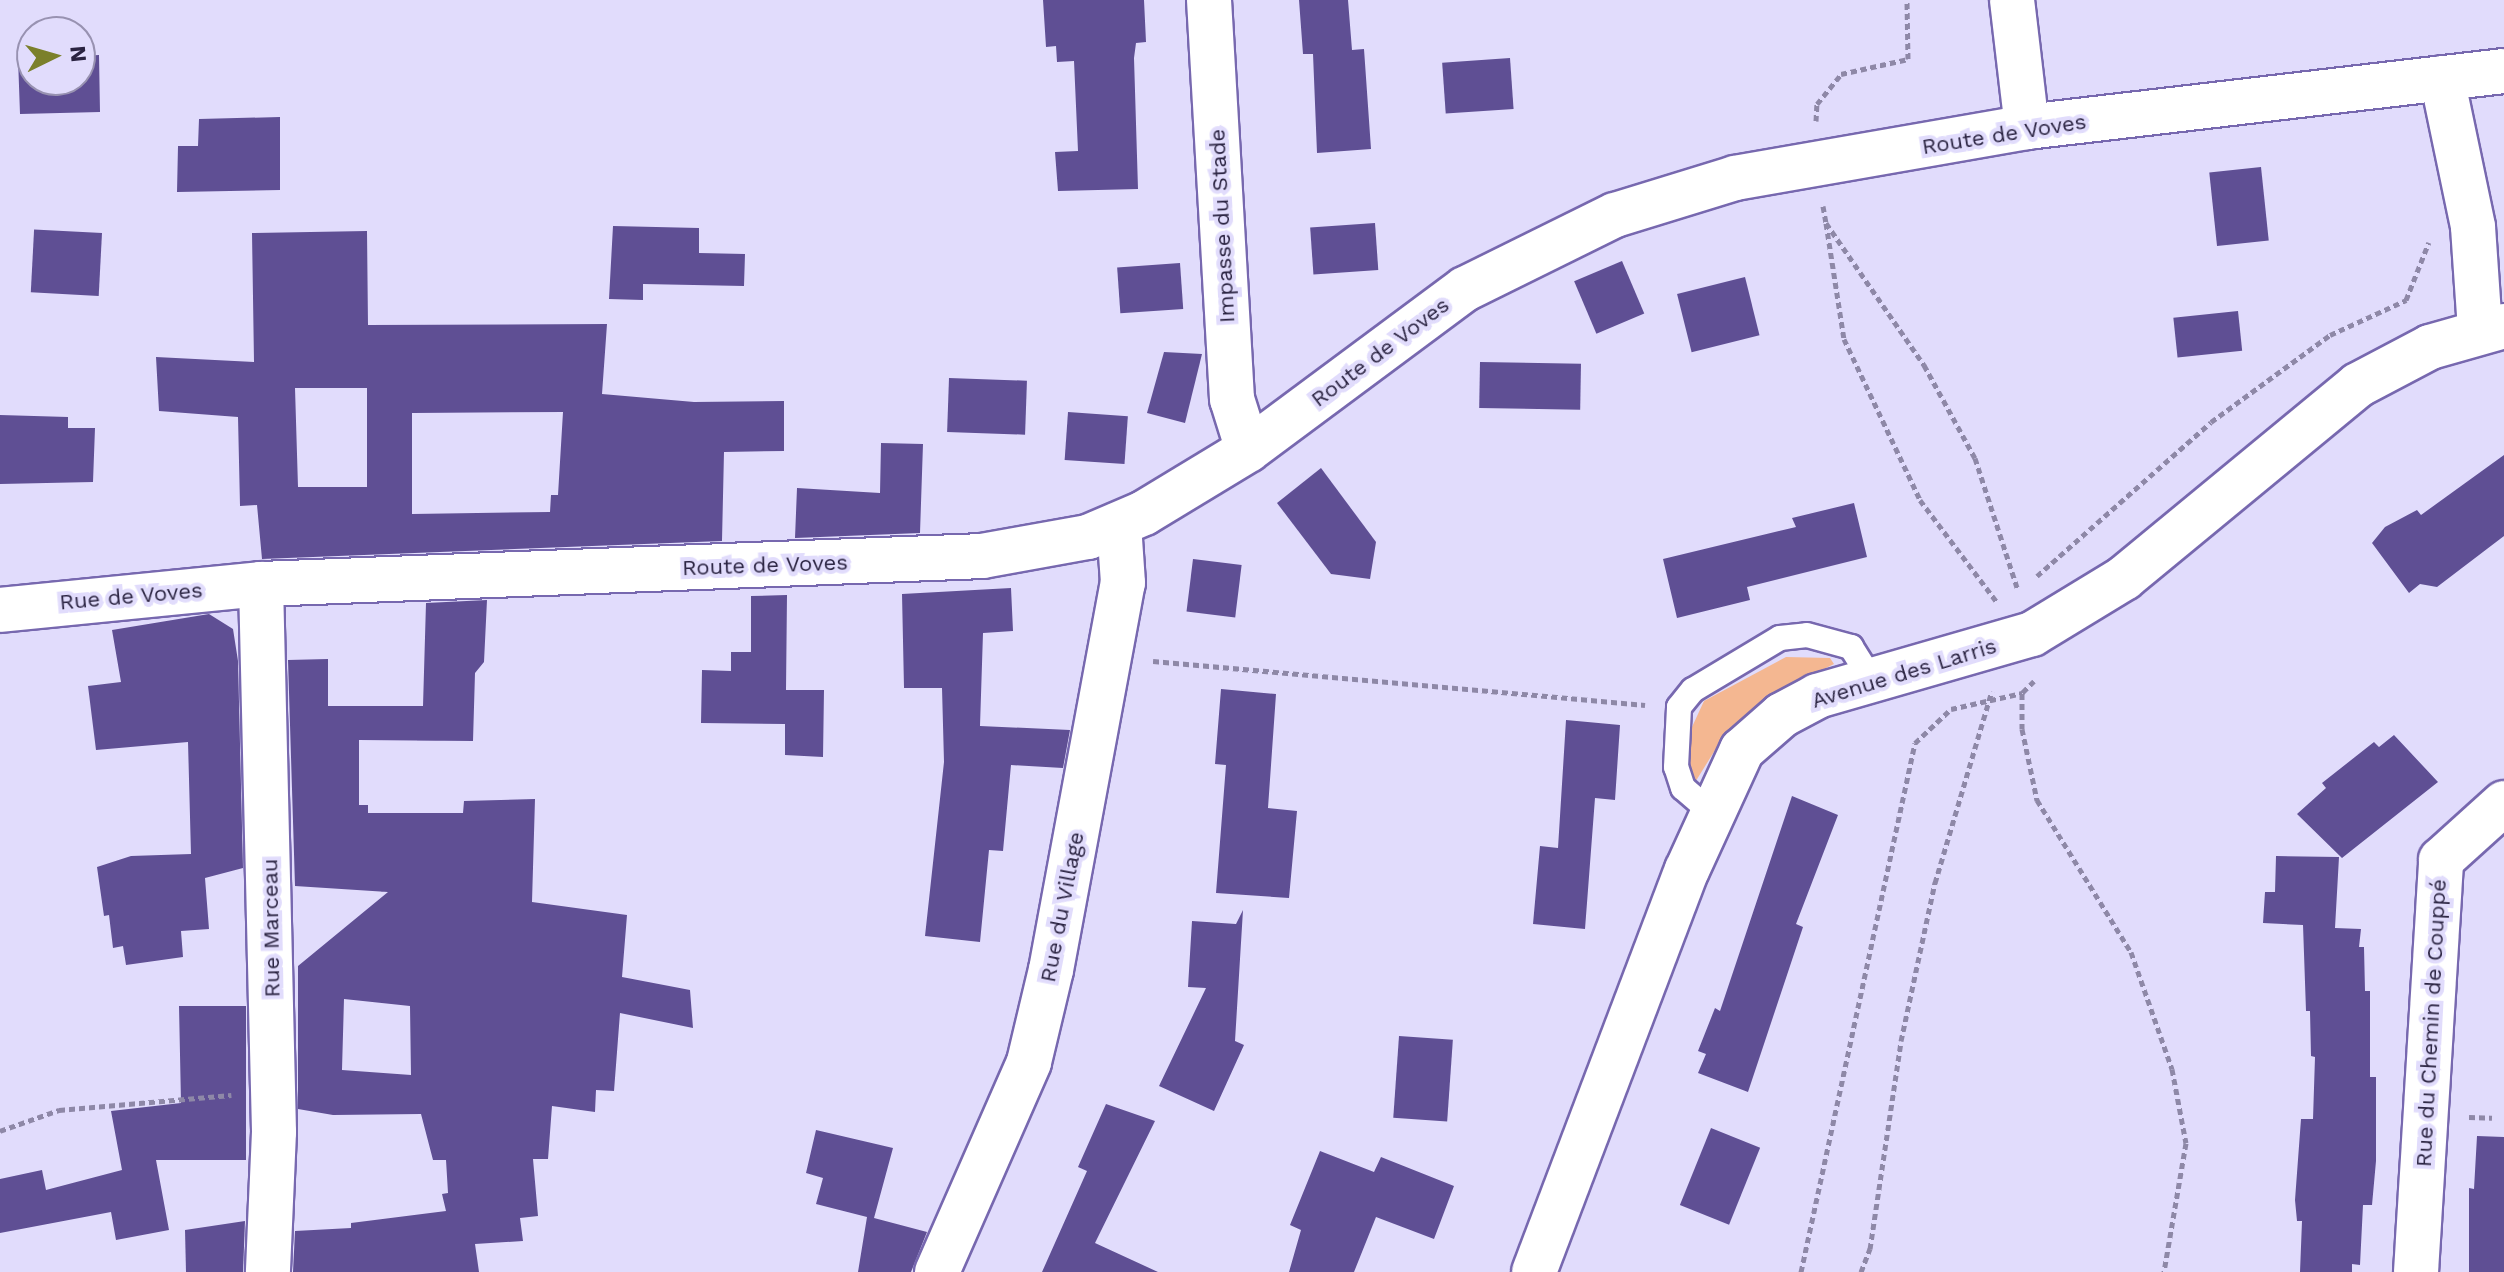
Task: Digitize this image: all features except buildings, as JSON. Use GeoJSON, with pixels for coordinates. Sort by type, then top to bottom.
{"type":"FeatureCollection","features":[{"type":"Feature","properties":{"kind":"street","name":"Impasse du Stade"},"geometry":{"type":"LineString","coordinates":[[1209,0],[1232,399],[1248,450]]}},
{"type":"Feature","properties":{"kind":"street"},"geometry":{"type":"LineString","coordinates":[[2012,0],[2027,127]]}},
{"type":"Feature","properties":{"kind":"street","name":"Route de Voves"},"geometry":{"type":"LineString","coordinates":[[261,584],[982,556],[1088,537],[1119,524],[1248,450],[1465,289],[1615,215],[1735,178],[2027,127],[2504,71]]}},
{"type":"Feature","properties":{"kind":"street"},"geometry":{"type":"LineString","coordinates":[[2442,78],[2494,328]]}},
{"type":"Feature","properties":{"kind":"street","name":"Avenue des Larris"},"geometry":{"type":"LineString","coordinates":[[1534,1272],[1712,813],[1742,750],[1782,715],[1817,696],[2032,634],[2124,578],[2358,385],[2430,347],[2494,328]]}},
{"type":"Feature","properties":{"kind":"street","name":"Rue du Village"},"geometry":{"type":"LineString","coordinates":[[937,1272],[1029,1062],[1123,583],[1119,524]]}},
{"type":"Feature","properties":{"kind":"street","name":"Rue de Voves"},"geometry":{"type":"LineString","coordinates":[[0,610],[261,584]]}},
{"type":"Feature","properties":{"kind":"street","name":"Rue Marceau"},"geometry":{"type":"LineString","coordinates":[[261,584],[273,1091],[268,1272]]}},
{"type":"Feature","properties":{"kind":"street","name":"Rue du Chemin de Couppé"},"geometry":{"type":"LineString","coordinates":[[2416,1272],[2441,860],[2504,803]]}},
{"type":"Feature","properties":{"kind":"lane"},"geometry":{"type":"LineString","coordinates":[[1712,813],[1683,788],[1676,767],[1679,707],[1693,690],[1780,638],[1842,641],[1872,681]]}},
{"type":"Feature","properties":{"kind":"path"},"geometry":{"type":"LineString","coordinates":[[1907,0],[1908,59],[1841,74],[1817,104],[1815,164],[1844,339],[1920,500],[1997,602],[2032,634]]}},
{"type":"Feature","properties":{"kind":"path"},"geometry":{"type":"LineString","coordinates":[[1801,1272],[1915,743],[1951,709],[1987,697],[2022,693],[2043,673],[1975,458],[1924,365],[1826,223]]}},
{"type":"Feature","properties":{"kind":"path"},"geometry":{"type":"LineString","coordinates":[[2018,590],[2211,422],[2330,335],[2406,300],[2431,235],[2473,227]]}},
{"type":"Feature","properties":{"kind":"path"},"geometry":{"type":"LineString","coordinates":[[1861,1272],[1870,1249],[1901,1041],[1932,897],[1987,697],[2032,634]]}},
{"type":"Feature","properties":{"kind":"path"},"geometry":{"type":"LineString","coordinates":[[1110,656],[1679,707]]}},
{"type":"Feature","properties":{"kind":"path"},"geometry":{"type":"LineString","coordinates":[[2022,693],[2022,729],[2037,800],[2131,952],[2172,1069],[2186,1143],[2164,1272]]}},
{"type":"Feature","properties":{"kind":"path"},"geometry":{"type":"LineString","coordinates":[[0,1131],[59,1110],[273,1091]]}},
{"type":"Feature","properties":{"kind":"shaded area"},"geometry":{"type":"Polygon","coordinates":[[[1786,657],[1830,658],[1834,664],[1774,694],[1725,734],[1694,784],[1687,771],[1692,727],[1704,701],[1786,657]]]}}]}
